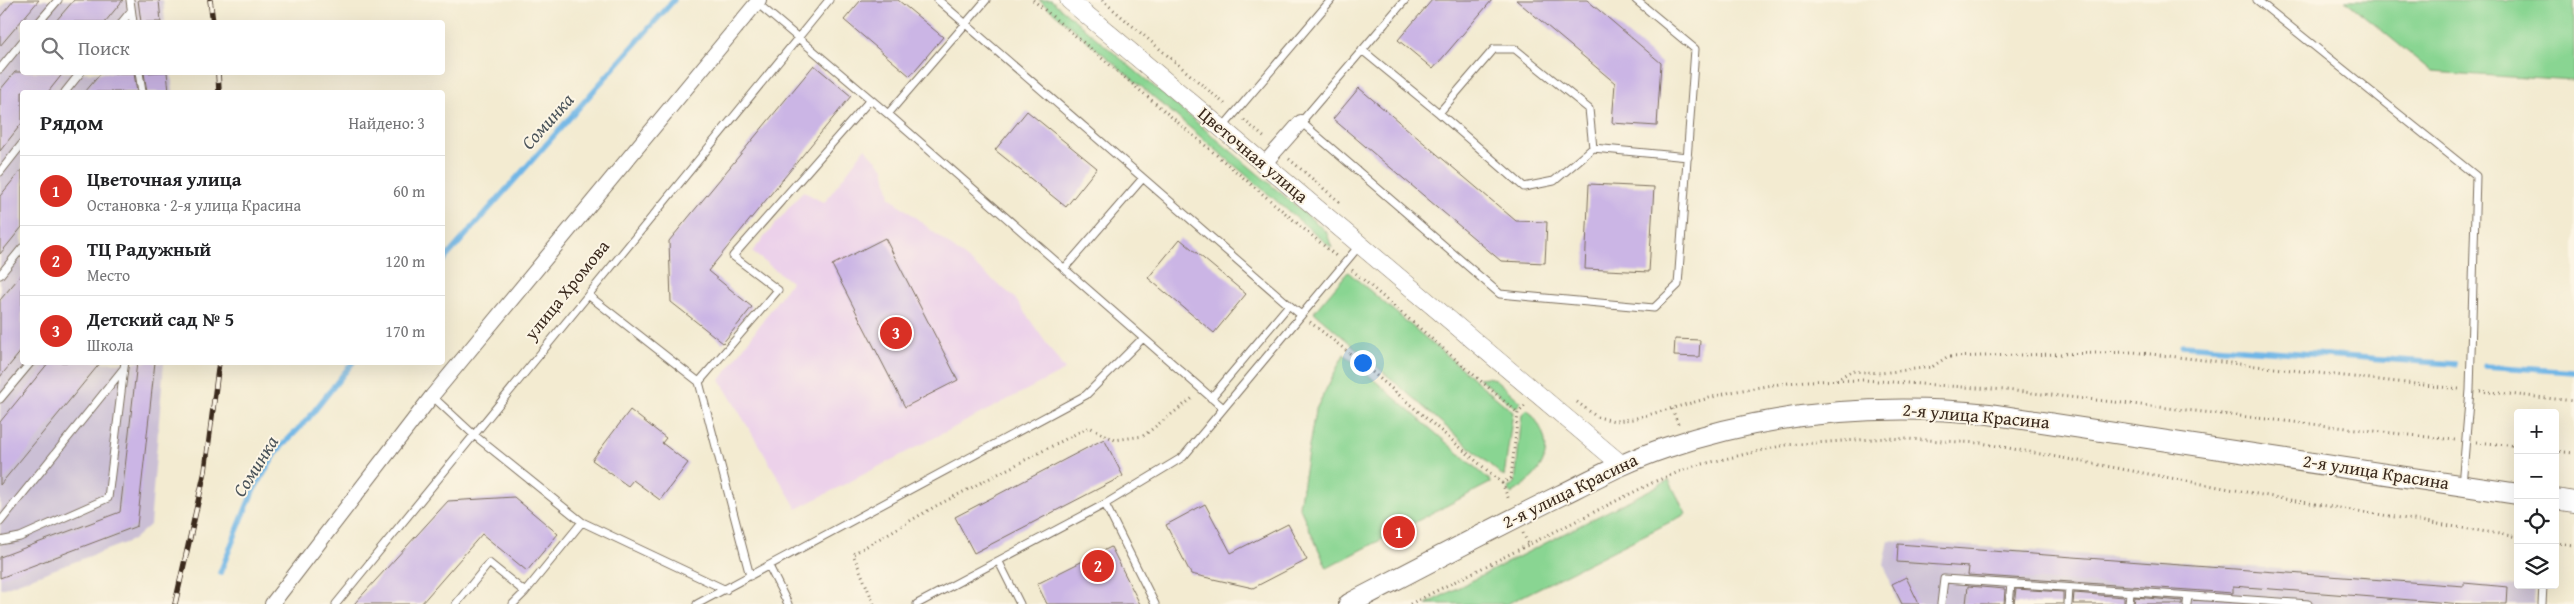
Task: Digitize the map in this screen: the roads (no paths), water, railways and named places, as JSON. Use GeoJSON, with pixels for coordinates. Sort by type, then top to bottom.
{"type":"FeatureCollection","features":[{"type":"Feature","properties":{"kind":"main road","name":"2-я улица Красина"},"geometry":{"type":"LineString","coordinates":[[1349,604],[1515,517],[1622,465],[1684,441],[1765,421],[1821,412],[1905,408],[1989,414],[2514,493]]}},
{"type":"Feature","properties":{"kind":"main road"},"geometry":{"type":"LineString","coordinates":[[2559,500],[2574,502]]}},
{"type":"Feature","properties":{"kind":"street","name":"Цветочная улица"},"geometry":{"type":"LineString","coordinates":[[1069,0],[1359,246],[1622,465]]}},
{"type":"Feature","properties":{"kind":"street","name":"улица Хромова"},"geometry":{"type":"LineString","coordinates":[[272,604],[432,396],[758,2]]}},
{"type":"Feature","properties":{"kind":"street"},"geometry":{"type":"LineString","coordinates":[[1264,164],[1301,122]]}},
{"type":"Feature","properties":{"kind":"lane"},"geometry":{"type":"LineString","coordinates":[[41,20],[58,0]]}},
{"type":"Feature","properties":{"kind":"lane"},"geometry":{"type":"LineString","coordinates":[[130,0],[133,20]]}},
{"type":"Feature","properties":{"kind":"lane","name":"улица Хромова"},"geometry":{"type":"LineString","coordinates":[[336,604],[829,0]]}},
{"type":"Feature","properties":{"kind":"lane"},"geometry":{"type":"LineString","coordinates":[[938,0],[1301,315]]}},
{"type":"Feature","properties":{"kind":"lane"},"geometry":{"type":"LineString","coordinates":[[888,114],[986,0]]}},
{"type":"Feature","properties":{"kind":"lane"},"geometry":{"type":"LineString","coordinates":[[1222,129],[1331,0]]}},
{"type":"Feature","properties":{"kind":"lane"},"geometry":{"type":"LineString","coordinates":[[1405,0],[1301,122],[1500,294],[1654,308],[1678,285],[1695,49],[1636,0]]}},
{"type":"Feature","properties":{"kind":"lane"},"geometry":{"type":"LineString","coordinates":[[2257,0],[2476,176],[2470,390],[2462,485]]}},
{"type":"Feature","properties":{"kind":"lane"},"geometry":{"type":"LineString","coordinates":[[758,2],[1222,407]]}},
{"type":"Feature","properties":{"kind":"lane"},"geometry":{"type":"LineString","coordinates":[[124,20],[131,11]]}},
{"type":"Feature","properties":{"kind":"lane"},"geometry":{"type":"LineString","coordinates":[[0,69],[20,44]]}},
{"type":"Feature","properties":{"kind":"lane"},"geometry":{"type":"LineString","coordinates":[[1439,113],[1494,49],[1515,49],[1589,110],[1594,148]]}},
{"type":"Feature","properties":{"kind":"lane"},"geometry":{"type":"LineString","coordinates":[[1362,50],[1524,186],[1554,181],[1594,148],[1688,157]]}},
{"type":"Feature","properties":{"kind":"lane"},"geometry":{"type":"LineString","coordinates":[[67,90],[79,75]]}},
{"type":"Feature","properties":{"kind":"lane"},"geometry":{"type":"LineString","coordinates":[[139,75],[142,90]]}},
{"type":"Feature","properties":{"kind":"lane"},"geometry":{"type":"LineString","coordinates":[[699,382],[778,290],[733,256],[870,100]]}},
{"type":"Feature","properties":{"kind":"lane"},"geometry":{"type":"LineString","coordinates":[[0,172],[20,147]]}},
{"type":"Feature","properties":{"kind":"lane"},"geometry":{"type":"LineString","coordinates":[[1064,269],[1143,178]]}},
{"type":"Feature","properties":{"kind":"lane"},"geometry":{"type":"LineString","coordinates":[[916,604],[999,562],[1105,504],[1183,457],[1222,407],[1359,246]]}},
{"type":"Feature","properties":{"kind":"lane"},"geometry":{"type":"LineString","coordinates":[[0,275],[20,250]]}},
{"type":"Feature","properties":{"kind":"lane"},"geometry":{"type":"LineString","coordinates":[[588,295],[699,382],[750,576]]}},
{"type":"Feature","properties":{"kind":"lane"},"geometry":{"type":"LineString","coordinates":[[1212,398],[1289,305]]}},
{"type":"Feature","properties":{"kind":"lane"},"geometry":{"type":"LineString","coordinates":[[697,604],[1086,395],[1143,338]]}},
{"type":"Feature","properties":{"kind":"lane"},"geometry":{"type":"LineString","coordinates":[[0,399],[28,365]]}},
{"type":"Feature","properties":{"kind":"lane"},"geometry":{"type":"LineString","coordinates":[[0,522],[125,365]]}},
{"type":"Feature","properties":{"kind":"lane"},"geometry":{"type":"LineString","coordinates":[[0,542],[20,537],[108,498],[125,365]]}},
{"type":"Feature","properties":{"kind":"lane"},"geometry":{"type":"LineString","coordinates":[[432,396],[474,435],[582,522],[726,590]]}},
{"type":"Feature","properties":{"kind":"lane"},"geometry":{"type":"LineString","coordinates":[[1105,504],[1155,604]]}},
{"type":"Feature","properties":{"kind":"lane"},"geometry":{"type":"LineString","coordinates":[[513,604],[582,522]]}},
{"type":"Feature","properties":{"kind":"lane"},"geometry":{"type":"LineString","coordinates":[[999,562],[1020,604]]}},
{"type":"Feature","properties":{"kind":"lane"},"geometry":{"type":"LineString","coordinates":[[456,604],[489,563],[525,592]]}},
{"type":"Feature","properties":{"kind":"lane"},"geometry":{"type":"LineString","coordinates":[[769,566],[788,604]]}},
{"type":"Feature","properties":{"kind":"lane"},"geometry":{"type":"LineString","coordinates":[[1941,604],[1944,579],[2188,596],[2243,602],[2309,604]]}},
{"type":"Feature","properties":{"kind":"lane"},"geometry":{"type":"LineString","coordinates":[[2009,604],[2010,584]]}},
{"type":"Feature","properties":{"kind":"lane"},"geometry":{"type":"LineString","coordinates":[[2068,604],[2069,588]]}},
{"type":"Feature","properties":{"kind":"lane"},"geometry":{"type":"LineString","coordinates":[[2542,604],[2543,589]]}},
{"type":"Feature","properties":{"kind":"lane"},"geometry":{"type":"LineString","coordinates":[[2129,604],[2130,592]]}},
{"type":"Feature","properties":{"kind":"lane"},"geometry":{"type":"LineString","coordinates":[[2187,604],[2188,596]]}},
{"type":"Feature","properties":{"kind":"waterway","name":"Соминка"},"geometry":{"type":"LineString","coordinates":[[445,259],[674,0]]}},
{"type":"Feature","properties":{"kind":"waterway"},"geometry":{"type":"LineString","coordinates":[[2182,345],[2455,364]]}},
{"type":"Feature","properties":{"kind":"waterway","name":"Соминка"},"geometry":{"type":"LineString","coordinates":[[220,573],[253,491],[278,450],[307,420],[351,365]]}},
{"type":"Feature","properties":{"kind":"waterway"},"geometry":{"type":"LineString","coordinates":[[2485,366],[2574,372]]}},
{"type":"Feature","properties":{"kind":"railway"},"geometry":{"type":"LineString","coordinates":[[210,0],[213,20]]}},
{"type":"Feature","properties":{"kind":"railway"},"geometry":{"type":"LineString","coordinates":[[218,75],[219,90]]}},
{"type":"Feature","properties":{"kind":"railway"},"geometry":{"type":"LineString","coordinates":[[175,604],[205,471],[219,365]]}},
{"type":"Feature","properties":{"kind":"place","name":"Детский сад № 5"},"geometry":{"type":"Point","coordinates":[896,333]}},
{"type":"Feature","properties":{"kind":"place","name":"Цветочная улица"},"geometry":{"type":"Point","coordinates":[1399,532]}},
{"type":"Feature","properties":{"kind":"place","name":"ТЦ Радужный"},"geometry":{"type":"Point","coordinates":[1098,566]}}]}
